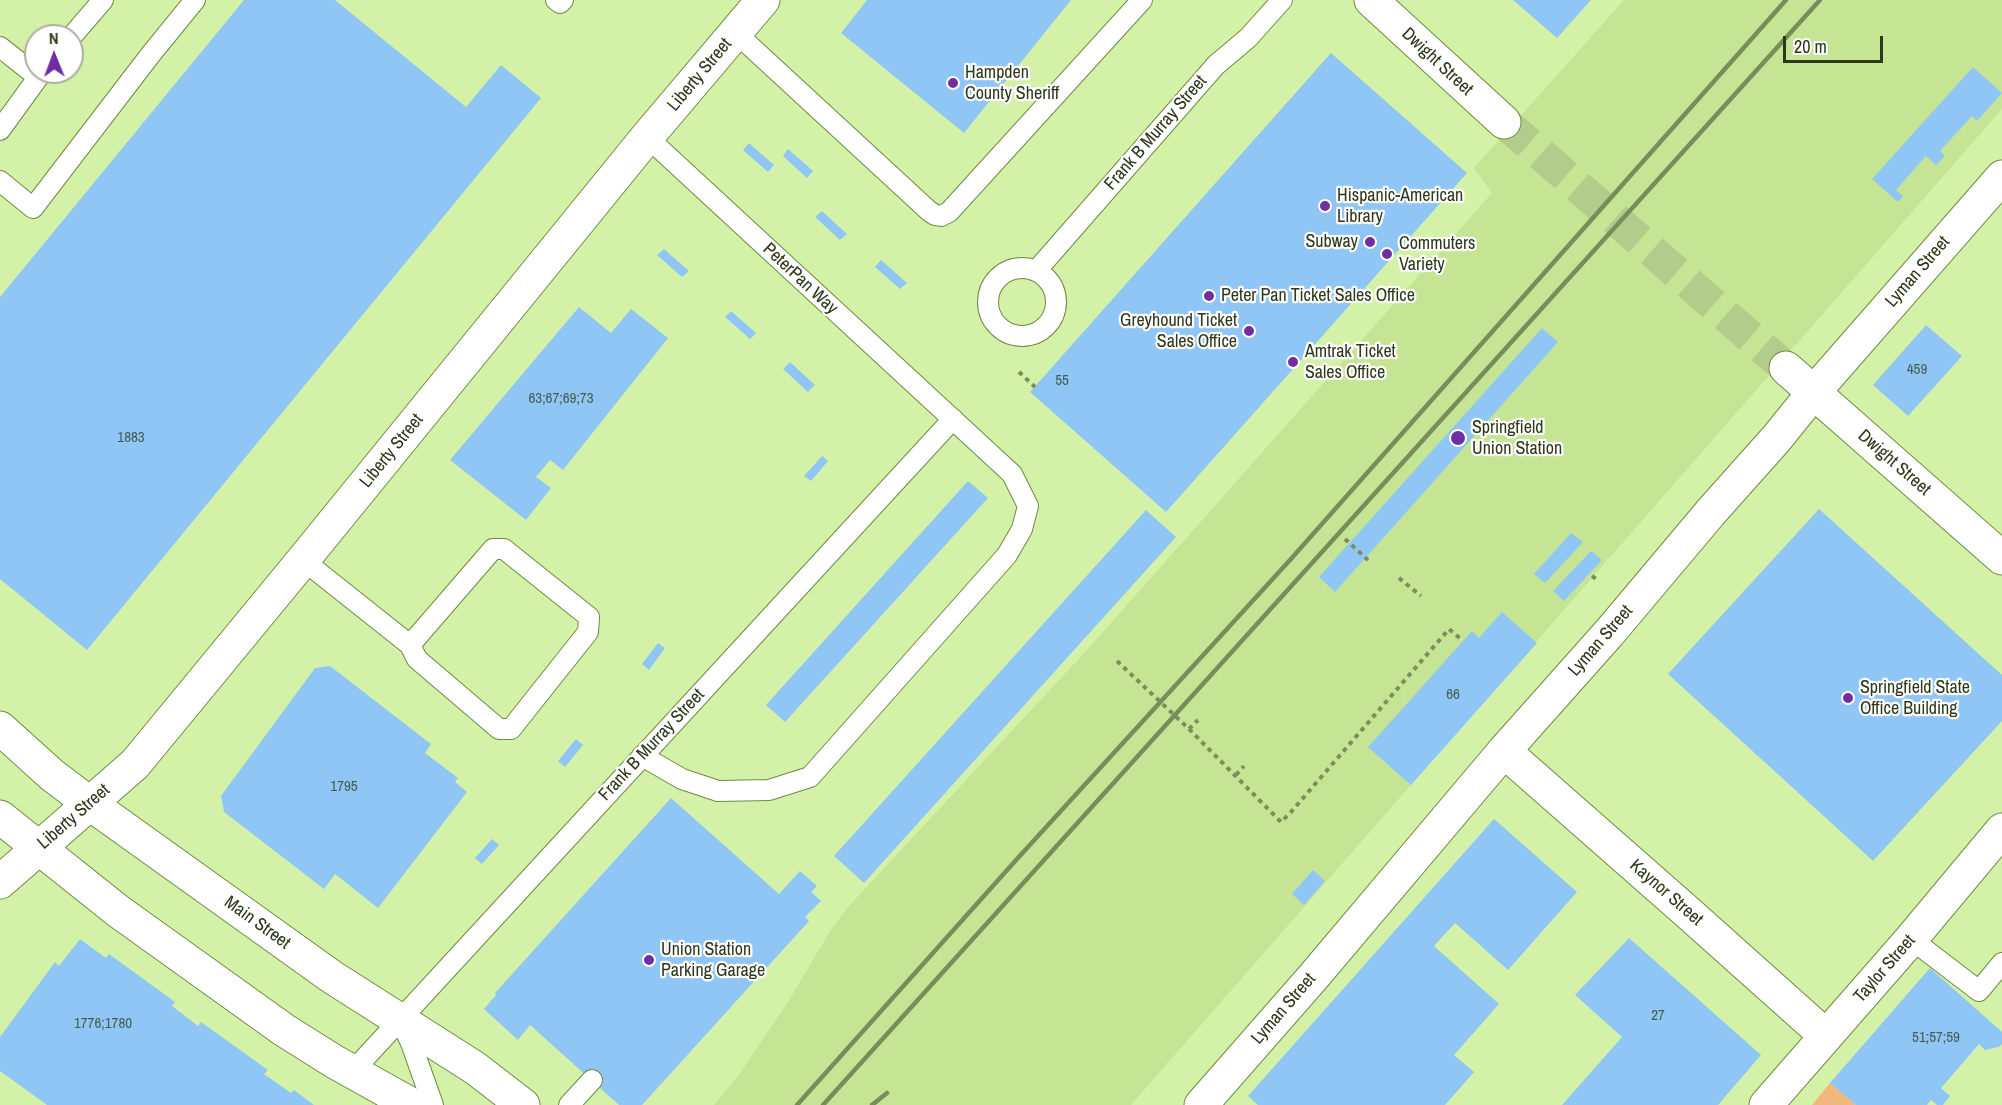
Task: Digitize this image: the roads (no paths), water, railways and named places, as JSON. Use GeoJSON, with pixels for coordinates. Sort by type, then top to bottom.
{"type":"FeatureCollection","features":[{"type":"Feature","properties":{"kind":"main road","name":"Liberty Street"},"geometry":{"type":"LineString","coordinates":[[0,882],[135,764],[647,137],[763,0]]}},
{"type":"Feature","properties":{"kind":"main road","name":"Dwight Street"},"geometry":{"type":"LineString","coordinates":[[1371,0],[1504,122]]}},
{"type":"Feature","properties":{"kind":"main road","name":"Lyman Street"},"geometry":{"type":"LineString","coordinates":[[1201,1105],[1314,976],[1504,751],[1609,633],[1814,392],[2002,177]]}},
{"type":"Feature","properties":{"kind":"main road","name":"Dwight Street"},"geometry":{"type":"LineString","coordinates":[[1786,369],[2002,558]]}},
{"type":"Feature","properties":{"kind":"main road","name":"Main Street"},"geometry":{"type":"LineString","coordinates":[[0,728],[52,775],[89,803],[332,977],[475,1068],[524,1105]]}},
{"type":"Feature","properties":{"kind":"main road","name":"Kaynor Street"},"geometry":{"type":"LineString","coordinates":[[1504,751],[1826,1036]]}},
{"type":"Feature","properties":{"kind":"main road"},"geometry":{"type":"LineString","coordinates":[[0,817],[118,911],[284,1030],[352,1072],[412,1105]]}},
{"type":"Feature","properties":{"kind":"main road","name":"Taylor Street"},"geometry":{"type":"LineString","coordinates":[[1766,1105],[1911,939],[2002,830]]}},
{"type":"Feature","properties":{"kind":"lane"},"geometry":{"type":"LineString","coordinates":[[82,24],[103,0]]}},
{"type":"Feature","properties":{"kind":"lane"},"geometry":{"type":"LineString","coordinates":[[0,181],[33,208],[195,0]]}},
{"type":"Feature","properties":{"kind":"lane"},"geometry":{"type":"LineString","coordinates":[[556,0],[560,3],[563,0]]}},
{"type":"Feature","properties":{"kind":"lane"},"geometry":{"type":"LineString","coordinates":[[736,33],[929,211],[941,216],[949,212],[1142,0]]}},
{"type":"Feature","properties":{"kind":"lane","name":"Frank B Murray Street"},"geometry":{"type":"LineString","coordinates":[[1036,271],[1216,65],[1248,38],[1282,0]]}},
{"type":"Feature","properties":{"kind":"lane"},"geometry":{"type":"LineString","coordinates":[[0,47],[24,63]]}},
{"type":"Feature","properties":{"kind":"lane"},"geometry":{"type":"LineString","coordinates":[[0,130],[33,84]]}},
{"type":"Feature","properties":{"kind":"lane","name":"PeterPan Way"},"geometry":{"type":"LineString","coordinates":[[642,756],[682,780],[718,791],[770,790],[810,777],[1006,555],[1022,529],[1028,506],[1012,474],[647,137]]}},
{"type":"Feature","properties":{"kind":"lane","name":"Frank B Murray Street"},"geometry":{"type":"LineString","coordinates":[[352,1072],[953,419]]}},
{"type":"Feature","properties":{"kind":"lane"},"geometry":{"type":"LineString","coordinates":[[303,560],[410,645],[417,659],[499,729],[511,729],[588,632],[589,617],[504,549],[493,549],[410,645]]}},
{"type":"Feature","properties":{"kind":"lane"},"geometry":{"type":"LineString","coordinates":[[1911,939],[1979,991],[2002,963]]}},
{"type":"Feature","properties":{"kind":"lane"},"geometry":{"type":"LineString","coordinates":[[399,1019],[411,1042],[433,1105]]}},
{"type":"Feature","properties":{"kind":"lane"},"geometry":{"type":"LineString","coordinates":[[569,1105],[592,1080]]}},
{"type":"Feature","properties":{"kind":"tunnel"},"geometry":{"type":"LineString","coordinates":[[1504,122],[1786,368]]}},
{"type":"Feature","properties":{"kind":"railway"},"geometry":{"type":"LineString","coordinates":[[797,1105],[1017,859],[1290,560],[1786,0]]}},
{"type":"Feature","properties":{"kind":"railway"},"geometry":{"type":"LineString","coordinates":[[823,1105],[1820,0]]}},
{"type":"Feature","properties":{"kind":"railway"},"geometry":{"type":"LineString","coordinates":[[872,1105],[887,1093]]}},
{"type":"Feature","properties":{"kind":"place","name":"Hampden County Sheriff"},"geometry":{"type":"Point","coordinates":[953,83]}},
{"type":"Feature","properties":{"kind":"place","name":"Hispanic-American Library"},"geometry":{"type":"Point","coordinates":[1325,206]}},
{"type":"Feature","properties":{"kind":"place","name":"Subway"},"geometry":{"type":"Point","coordinates":[1370,242]}},
{"type":"Feature","properties":{"kind":"place","name":"Commuters Variety"},"geometry":{"type":"Point","coordinates":[1387,254]}},
{"type":"Feature","properties":{"kind":"place","name":"Peter Pan Ticket Sales Office"},"geometry":{"type":"Point","coordinates":[1209,296]}},
{"type":"Feature","properties":{"kind":"place","name":"Greyhound Ticket Sales Office"},"geometry":{"type":"Point","coordinates":[1249,331]}},
{"type":"Feature","properties":{"kind":"place","name":"Amtrak Ticket Sales Office"},"geometry":{"type":"Point","coordinates":[1293,362]}},
{"type":"Feature","properties":{"kind":"place","name":"Springfield Union Station"},"geometry":{"type":"Point","coordinates":[1458,438]}},
{"type":"Feature","properties":{"kind":"place","name":"Springfield State Office Building"},"geometry":{"type":"Point","coordinates":[1848,698]}},
{"type":"Feature","properties":{"kind":"place","name":"Union Station Parking Garage"},"geometry":{"type":"Point","coordinates":[649,960]}}]}
